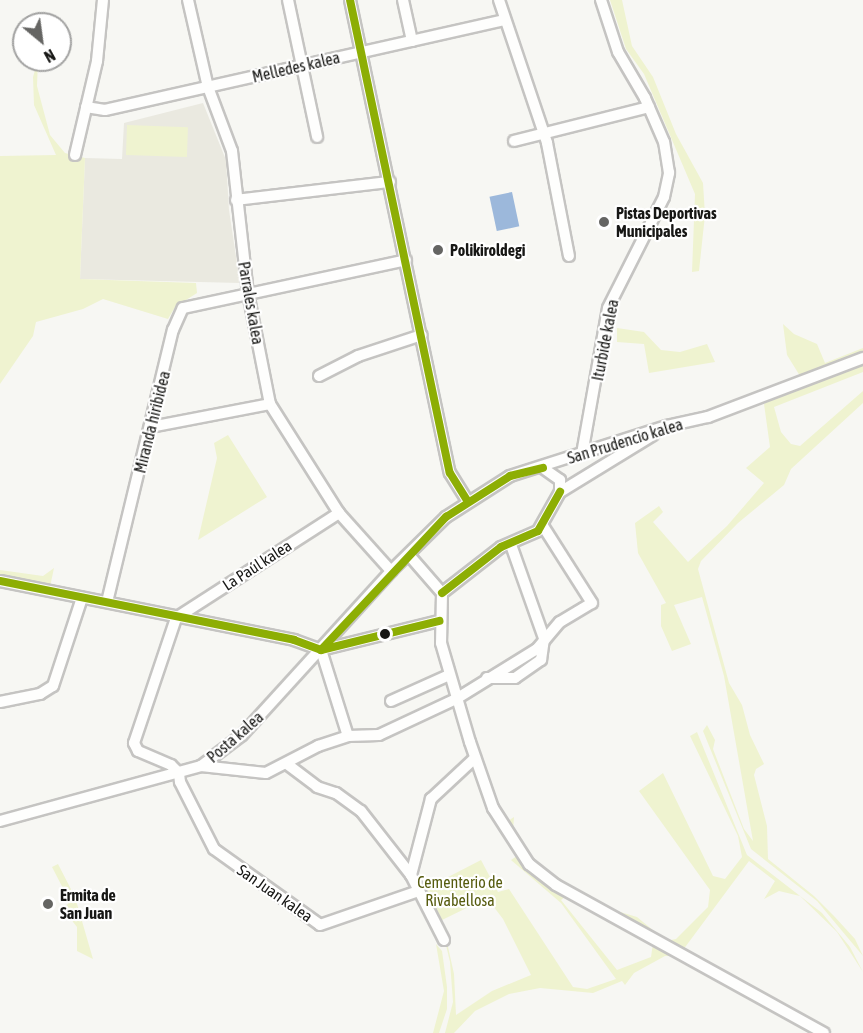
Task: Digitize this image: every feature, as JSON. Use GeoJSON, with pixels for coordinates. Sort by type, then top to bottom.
{"type":"FeatureCollection","features":[{"type":"Feature","properties":{"kind":"street"},"geometry":{"type":"LineString","coordinates":[[75,155],[97,61],[103,0]]}},
{"type":"Feature","properties":{"kind":"street","name":"Parrales kalea"},"geometry":{"type":"LineString","coordinates":[[188,0],[208,87],[232,151],[248,293],[270,404],[339,513],[391,571]]}},
{"type":"Feature","properties":{"kind":"street"},"geometry":{"type":"LineString","coordinates":[[288,0],[317,137]]}},
{"type":"Feature","properties":{"kind":"street"},"geometry":{"type":"LineString","coordinates":[[350,0],[450,473],[468,502]]}},
{"type":"Feature","properties":{"kind":"street"},"geometry":{"type":"LineString","coordinates":[[403,0],[412,41]]}},
{"type":"Feature","properties":{"kind":"street"},"geometry":{"type":"LineString","coordinates":[[499,0],[543,134],[569,256]]}},
{"type":"Feature","properties":{"kind":"street","name":"Iturbide kalea"},"geometry":{"type":"LineString","coordinates":[[582,454],[608,308],[667,185],[670,160],[649,107],[618,52],[601,0]]}},
{"type":"Feature","properties":{"kind":"street","name":"Melledes kalea"},"geometry":{"type":"LineString","coordinates":[[86,107],[105,110],[505,20]]}},
{"type":"Feature","properties":{"kind":"street"},"geometry":{"type":"LineString","coordinates":[[514,141],[649,107]]}},
{"type":"Feature","properties":{"kind":"street"},"geometry":{"type":"LineString","coordinates":[[236,200],[390,182]]}},
{"type":"Feature","properties":{"kind":"street","name":"Miranda hiribidea"},"geometry":{"type":"LineString","coordinates":[[107,603],[178,314],[192,304],[406,260]]}},
{"type":"Feature","properties":{"kind":"street"},"geometry":{"type":"LineString","coordinates":[[319,376],[358,356],[422,335]]}},
{"type":"Feature","properties":{"kind":"street","name":"San Prudencio kalea"},"geometry":{"type":"LineString","coordinates":[[409,555],[446,518],[510,476],[543,468],[667,426],[708,417],[792,383],[863,358]]}},
{"type":"Feature","properties":{"kind":"street"},"geometry":{"type":"LineString","coordinates":[[151,427],[270,404]]}},
{"type":"Feature","properties":{"kind":"street"},"geometry":{"type":"LineString","coordinates":[[560,492],[667,426]]}},
{"type":"Feature","properties":{"kind":"street"},"geometry":{"type":"LineString","coordinates":[[543,468],[560,480],[560,492],[543,526],[511,545],[501,547],[442,593],[439,621],[449,675],[498,818],[529,864],[556,885],[824,1033]]}},
{"type":"Feature","properties":{"kind":"street","name":"La Paúl kalea"},"geometry":{"type":"LineString","coordinates":[[176,618],[339,513]]}},
{"type":"Feature","properties":{"kind":"street"},"geometry":{"type":"LineString","coordinates":[[201,766],[256,774],[287,764],[318,746],[348,736],[379,735],[456,699],[537,649],[544,638],[560,622],[592,603],[543,526]]}},
{"type":"Feature","properties":{"kind":"street"},"geometry":{"type":"LineString","coordinates":[[511,545],[544,638]]}},
{"type":"Feature","properties":{"kind":"street"},"geometry":{"type":"LineString","coordinates":[[409,555],[442,593]]}},
{"type":"Feature","properties":{"kind":"street","name":"Posta kalea"},"geometry":{"type":"LineString","coordinates":[[0,821],[201,766],[242,735],[391,571],[409,555]]}},
{"type":"Feature","properties":{"kind":"street"},"geometry":{"type":"LineString","coordinates":[[0,581],[294,640],[321,650],[439,621]]}},
{"type":"Feature","properties":{"kind":"street"},"geometry":{"type":"LineString","coordinates":[[0,702],[40,694],[53,686],[82,598]]}},
{"type":"Feature","properties":{"kind":"street"},"geometry":{"type":"LineString","coordinates":[[176,618],[134,743],[138,751],[171,765],[179,773]]}},
{"type":"Feature","properties":{"kind":"street"},"geometry":{"type":"LineString","coordinates":[[321,650],[348,736]]}},
{"type":"Feature","properties":{"kind":"street"},"geometry":{"type":"LineString","coordinates":[[391,700],[449,675]]}},
{"type":"Feature","properties":{"kind":"street"},"geometry":{"type":"LineString","coordinates":[[216,756],[220,769]]}},
{"type":"Feature","properties":{"kind":"street"},"geometry":{"type":"LineString","coordinates":[[411,876],[430,799],[476,758]]}},
{"type":"Feature","properties":{"kind":"street"},"geometry":{"type":"LineString","coordinates":[[287,764],[317,787],[336,793],[361,811],[411,876],[444,940]]}},
{"type":"Feature","properties":{"kind":"street","name":"San Juan kalea"},"geometry":{"type":"LineString","coordinates":[[179,773],[180,782],[214,849],[320,925],[419,891]]}},
{"type":"Feature","properties":{"kind":"shaded area"},"geometry":{"type":"Polygon","coordinates":[[[203,103],[226,160],[229,210],[240,283],[80,279],[85,158],[122,159],[124,123],[203,103]]]}},
{"type":"Feature","properties":{"kind":"green space"},"geometry":{"type":"Polygon","coordinates":[[[610,0],[622,0],[632,46],[653,77],[676,134],[703,183],[705,215],[699,271],[692,272],[695,194],[644,74],[626,49],[610,0]]]}},
{"type":"Feature","properties":{"kind":"green space"},"geometry":{"type":"Polygon","coordinates":[[[34,72],[38,72],[37,86],[50,135],[65,153],[85,158],[80,279],[196,283],[197,293],[175,307],[168,319],[103,299],[83,309],[36,322],[33,336],[0,384],[0,156],[56,155],[34,105],[34,72]]]}},
{"type":"Feature","properties":{"kind":"green space"},"geometry":{"type":"Polygon","coordinates":[[[127,125],[188,127],[187,157],[126,155],[127,125]]]}},
{"type":"Feature","properties":{"kind":"green space"},"geometry":{"type":"Polygon","coordinates":[[[783,324],[794,334],[817,344],[825,363],[863,348],[863,353],[800,376],[787,355],[783,324]]]}},
{"type":"Feature","properties":{"kind":"green space"},"geometry":{"type":"Polygon","coordinates":[[[617,328],[644,332],[661,350],[680,352],[707,344],[715,362],[649,373],[644,344],[617,342],[617,328]]]}},
{"type":"Feature","properties":{"kind":"green space"},"geometry":{"type":"Polygon","coordinates":[[[863,363],[863,372],[774,407],[781,432],[791,444],[800,446],[863,391],[863,403],[791,469],[784,485],[738,523],[701,561],[698,569],[729,683],[742,705],[750,735],[764,764],[756,769],[754,775],[767,826],[768,859],[814,896],[834,916],[855,939],[863,956],[817,901],[751,849],[703,731],[707,725],[715,740],[713,749],[744,829],[753,841],[724,676],[702,597],[674,605],[691,644],[672,651],[661,626],[661,605],[666,603],[638,553],[635,523],[659,506],[663,512],[653,522],[688,562],[727,526],[764,483],[746,468],[770,447],[764,404],[791,389],[863,363]]]}},
{"type":"Feature","properties":{"kind":"green space"},"geometry":{"type":"Polygon","coordinates":[[[228,435],[267,497],[198,540],[217,458],[214,443],[228,435]]]}},
{"type":"Feature","properties":{"kind":"green space"},"geometry":{"type":"Polygon","coordinates":[[[54,568],[50,587],[0,578],[0,570],[43,576],[54,568]]]}},
{"type":"Feature","properties":{"kind":"green space"},"geometry":{"type":"Polygon","coordinates":[[[697,732],[747,855],[822,913],[850,947],[863,972],[837,932],[800,896],[779,891],[764,899],[775,881],[749,861],[683,950],[666,941],[676,939],[708,907],[710,890],[639,791],[663,773],[713,876],[725,879],[742,857],[738,836],[690,736],[697,732]]]}},
{"type":"Feature","properties":{"kind":"green space"},"geometry":{"type":"Polygon","coordinates":[[[514,817],[513,831],[530,856],[556,879],[610,909],[637,917],[666,941],[573,891],[538,868],[505,823],[514,817]]]}},
{"type":"Feature","properties":{"kind":"green space","name":"Cementerio de Rivabellosa"},"geometry":{"type":"Polygon","coordinates":[[[517,856],[530,870],[567,895],[561,900],[617,970],[651,957],[653,943],[816,1033],[672,956],[665,956],[634,973],[625,985],[622,981],[593,993],[540,988],[509,994],[475,1011],[454,1033],[445,1033],[453,1002],[450,962],[445,941],[423,890],[481,860],[498,892],[509,889],[573,987],[587,989],[616,979],[561,903],[511,860],[517,856]],[[487,898],[442,920],[454,974],[456,1015],[492,991],[531,975],[503,919],[487,898]]]}},
{"type":"Feature","properties":{"kind":"green space"},"geometry":{"type":"Polygon","coordinates":[[[58,864],[75,897],[93,959],[77,951],[77,927],[62,908],[68,904],[67,896],[52,867],[58,864]]]}},
{"type":"Feature","properties":{"kind":"green space"},"geometry":{"type":"Polygon","coordinates":[[[436,944],[442,951],[447,987],[447,1009],[439,1033],[433,1033],[444,991],[436,944]]]}},
{"type":"Feature","properties":{"kind":"water"},"geometry":{"type":"Polygon","coordinates":[[[512,192],[519,226],[497,231],[490,197],[512,192]]]}},
{"type":"Feature","properties":{"kind":"transit line"},"geometry":{"type":"LineString","coordinates":[[350,0],[450,473],[468,502]]}},
{"type":"Feature","properties":{"kind":"transit line"},"geometry":{"type":"LineString","coordinates":[[321,650],[446,517],[510,476],[543,468]]}},
{"type":"Feature","properties":{"kind":"transit line"},"geometry":{"type":"LineString","coordinates":[[442,593],[501,547],[538,531],[560,492]]}},
{"type":"Feature","properties":{"kind":"transit line"},"geometry":{"type":"LineString","coordinates":[[0,581],[294,640],[321,650]]}},
{"type":"Feature","properties":{"kind":"transit line"},"geometry":{"type":"LineString","coordinates":[[321,650],[439,621]]}},
{"type":"Feature","properties":{"kind":"place","name":"Pistas Deportivas Municipales"},"geometry":{"type":"Point","coordinates":[604,222]}},
{"type":"Feature","properties":{"kind":"place","name":"Polikiroldegi"},"geometry":{"type":"Point","coordinates":[438,250]}},
{"type":"Feature","properties":{"kind":"place","name":"Ermita de San Juan"},"geometry":{"type":"Point","coordinates":[48,904]}}]}
